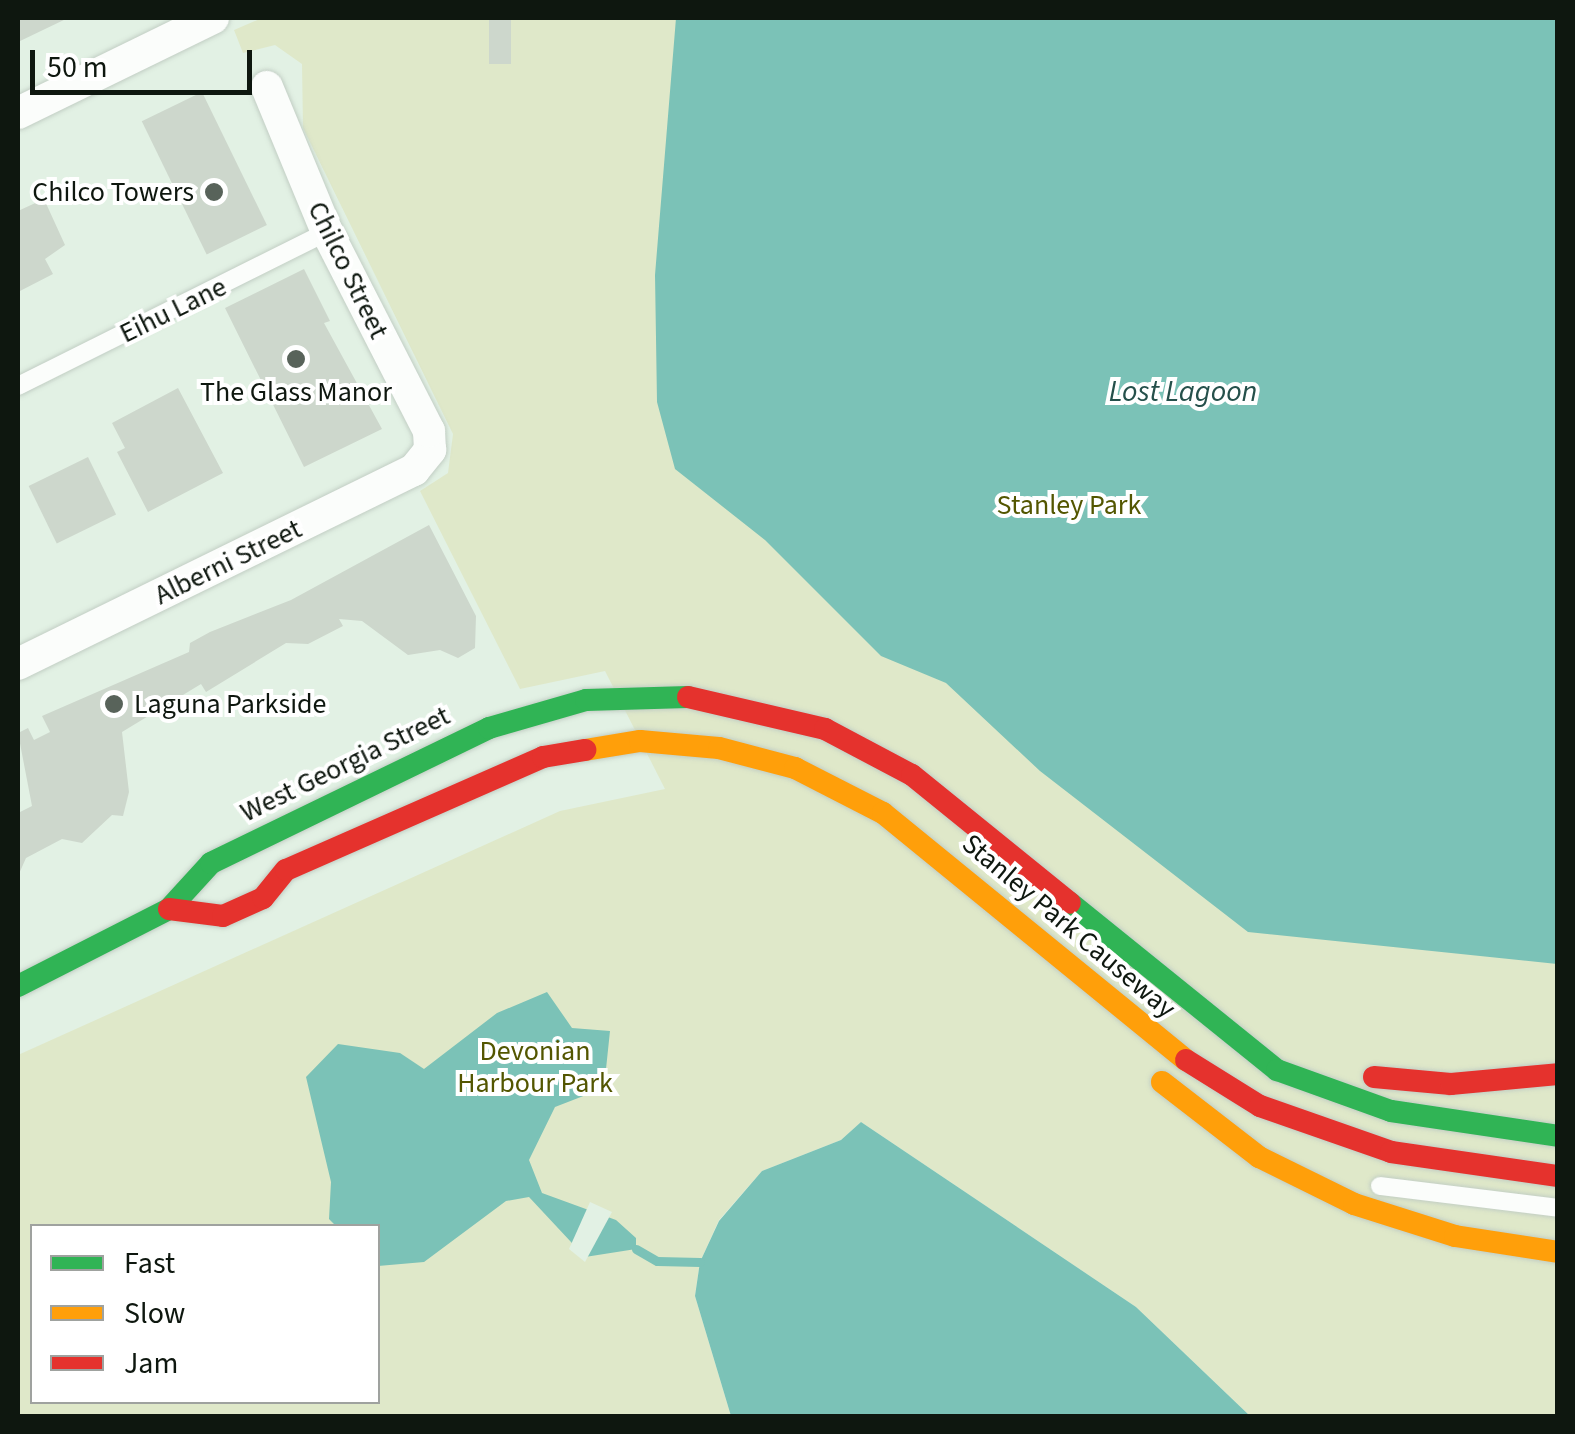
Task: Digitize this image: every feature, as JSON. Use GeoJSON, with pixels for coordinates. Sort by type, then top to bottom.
{"type":"FeatureCollection","features":[{"type":"Feature","properties":{"kind":"highway","name":"Stanley Park Causeway"},"geometry":{"type":"LineString","coordinates":[[566,704],[614,697],[711,699],[806,722],[928,787],[1260,1061],[1332,1094],[1450,1123],[1558,1136]]}},
{"type":"Feature","properties":{"kind":"highway","name":"West Georgia Street"},"geometry":{"type":"LineString","coordinates":[[18,986],[169,909],[211,862],[472,735],[566,704]]}},
{"type":"Feature","properties":{"kind":"highway","name":"Stanley Park Causeway"},"geometry":{"type":"LineString","coordinates":[[263,898],[286,870],[544,757],[640,741],[719,748],[823,780],[898,824],[1174,1053],[1241,1097],[1371,1147],[1558,1176]]}},
{"type":"Feature","properties":{"kind":"highway"},"geometry":{"type":"LineString","coordinates":[[169,909],[223,916],[263,898],[296,894]]}},
{"type":"Feature","properties":{"kind":"highway"},"geometry":{"type":"LineString","coordinates":[[1186,1002],[1360,1075],[1451,1084],[1558,1074]]}},
{"type":"Feature","properties":{"kind":"highway"},"geometry":{"type":"LineString","coordinates":[[1144,1067],[1258,1156],[1354,1204],[1455,1236],[1558,1252]]}},
{"type":"Feature","properties":{"kind":"street"},"geometry":{"type":"LineString","coordinates":[[18,113],[213,18]]}},
{"type":"Feature","properties":{"kind":"street","name":"Chilco Street"},"geometry":{"type":"LineString","coordinates":[[267,87],[328,232],[429,431],[430,450]]}},
{"type":"Feature","properties":{"kind":"street","name":"Alberni Street"},"geometry":{"type":"LineString","coordinates":[[18,664],[414,470],[430,450]]}},
{"type":"Feature","properties":{"kind":"lane","name":"Eihu Lane"},"geometry":{"type":"LineString","coordinates":[[18,386],[328,232]]}},
{"type":"Feature","properties":{"kind":"lane"},"geometry":{"type":"LineString","coordinates":[[1174,1092],[1331,1168]]}},
{"type":"Feature","properties":{"kind":"lane"},"geometry":{"type":"LineString","coordinates":[[1364,1180],[1478,1203],[1558,1208]]}},
{"type":"Feature","properties":{"kind":"green space","name":"Stanley Park"},"geometry":{"type":"Polygon","coordinates":[[[262,18],[1557,18],[1557,1416],[1250,1416],[1136,1307],[861,1122],[841,1140],[762,1171],[719,1220],[700,1262],[695,1296],[731,1416],[18,1416],[18,1055],[560,811],[665,789],[605,671],[520,689],[420,491],[448,473],[453,434],[303,128],[302,64],[275,45],[243,53],[234,30],[262,18]]]}},
{"type":"Feature","properties":{"kind":"water","name":"Lost Lagoon"},"geometry":{"type":"Polygon","coordinates":[[[676,18],[1557,18],[1557,964],[1248,932],[1040,771],[946,683],[881,656],[765,540],[675,469],[657,402],[655,275],[676,18]]]}},
{"type":"Feature","properties":{"kind":"water"},"geometry":{"type":"Polygon","coordinates":[[[547,992],[572,1028],[610,1031],[604,1088],[555,1107],[529,1160],[542,1193],[616,1220],[636,1238],[636,1249],[585,1257],[529,1197],[506,1201],[424,1262],[380,1266],[380,1224],[334,1224],[329,1219],[331,1182],[306,1077],[338,1044],[400,1053],[424,1069],[497,1013],[547,992]]]}},
{"type":"Feature","properties":{"kind":"water"},"geometry":{"type":"Polygon","coordinates":[[[861,1122],[1136,1307],[1250,1416],[731,1416],[695,1296],[700,1262],[719,1221],[762,1171],[841,1140],[861,1122]]]}},
{"type":"Feature","properties":{"kind":"pier"},"geometry":{"type":"Polygon","coordinates":[[[590,1202],[612,1212],[585,1262],[569,1249],[590,1202]]]}},
{"type":"Feature","properties":{"kind":"building"},"geometry":{"type":"Polygon","coordinates":[[[18,18],[68,18],[18,42],[18,18]]]}},
{"type":"Feature","properties":{"kind":"building"},"geometry":{"type":"Polygon","coordinates":[[[489,18],[511,18],[511,64],[489,64],[489,18]]]}},
{"type":"Feature","properties":{"kind":"building","name":"Chilco Towers"},"geometry":{"type":"Polygon","coordinates":[[[202,92],[267,225],[207,254],[142,121],[202,92]]]}},
{"type":"Feature","properties":{"kind":"building"},"geometry":{"type":"Polygon","coordinates":[[[44,199],[65,245],[45,259],[53,274],[18,292],[18,211],[44,199]]]}},
{"type":"Feature","properties":{"kind":"building","name":"The Glass Manor"},"geometry":{"type":"Polygon","coordinates":[[[304,269],[330,321],[324,323],[382,429],[304,467],[225,308],[304,269]]]}},
{"type":"Feature","properties":{"kind":"building"},"geometry":{"type":"Polygon","coordinates":[[[178,388],[223,473],[148,512],[117,452],[125,448],[112,423],[178,388]]]}},
{"type":"Feature","properties":{"kind":"building"},"geometry":{"type":"Polygon","coordinates":[[[88,457],[116,515],[57,543],[29,486],[88,457]]]}},
{"type":"Feature","properties":{"kind":"building","name":"Laguna Parkside"},"geometry":{"type":"Polygon","coordinates":[[[429,525],[476,616],[475,648],[458,658],[440,650],[408,655],[362,621],[339,619],[343,626],[308,644],[286,643],[206,692],[201,684],[122,732],[129,792],[123,816],[112,815],[82,843],[62,839],[26,858],[18,876],[18,813],[32,806],[18,733],[28,728],[34,740],[50,732],[42,716],[189,652],[190,643],[210,632],[291,600],[429,525]]]}},
{"type":"Feature","properties":{"kind":"waterway"},"geometry":{"type":"LineString","coordinates":[[636,1249],[657,1261],[700,1262]]}},
{"type":"Feature","properties":{"kind":"traffic: fast"},"geometry":{"type":"LineString","coordinates":[[18,986],[169,909],[211,863],[489,728],[586,700],[688,697]]}},
{"type":"Feature","properties":{"kind":"traffic: fast"},"geometry":{"type":"LineString","coordinates":[[1070,903],[1277,1070],[1391,1111],[1558,1136]]}},
{"type":"Feature","properties":{"kind":"traffic: slow"},"geometry":{"type":"LineString","coordinates":[[585,750],[640,741],[719,748],[795,768],[883,813],[1186,1060]]}},
{"type":"Feature","properties":{"kind":"traffic: slow"},"geometry":{"type":"LineString","coordinates":[[1162,1082],[1259,1157],[1354,1204],[1455,1236],[1558,1252]]}},
{"type":"Feature","properties":{"kind":"traffic: jam"},"geometry":{"type":"LineString","coordinates":[[688,697],[825,729],[912,775],[1070,903]]}},
{"type":"Feature","properties":{"kind":"traffic: jam"},"geometry":{"type":"LineString","coordinates":[[169,909],[223,916],[263,898],[286,870],[543,757],[585,750]]}},
{"type":"Feature","properties":{"kind":"traffic: jam"},"geometry":{"type":"LineString","coordinates":[[1186,1060],[1260,1106],[1391,1152],[1558,1176]]}},
{"type":"Feature","properties":{"kind":"traffic: jam"},"geometry":{"type":"LineString","coordinates":[[1374,1077],[1451,1084],[1558,1074]]}},
{"type":"Feature","properties":{"kind":"place","name":"Chilco Towers"},"geometry":{"type":"Point","coordinates":[214,192]}},
{"type":"Feature","properties":{"kind":"place","name":"The Glass Manor"},"geometry":{"type":"Point","coordinates":[296,359]}},
{"type":"Feature","properties":{"kind":"place","name":"Laguna Parkside"},"geometry":{"type":"Point","coordinates":[114,704]}},
{"type":"Feature","properties":{"kind":"park label","name":"Devonian Harbour Park"},"geometry":{"type":"Point","coordinates":[535,1067]}}]}
